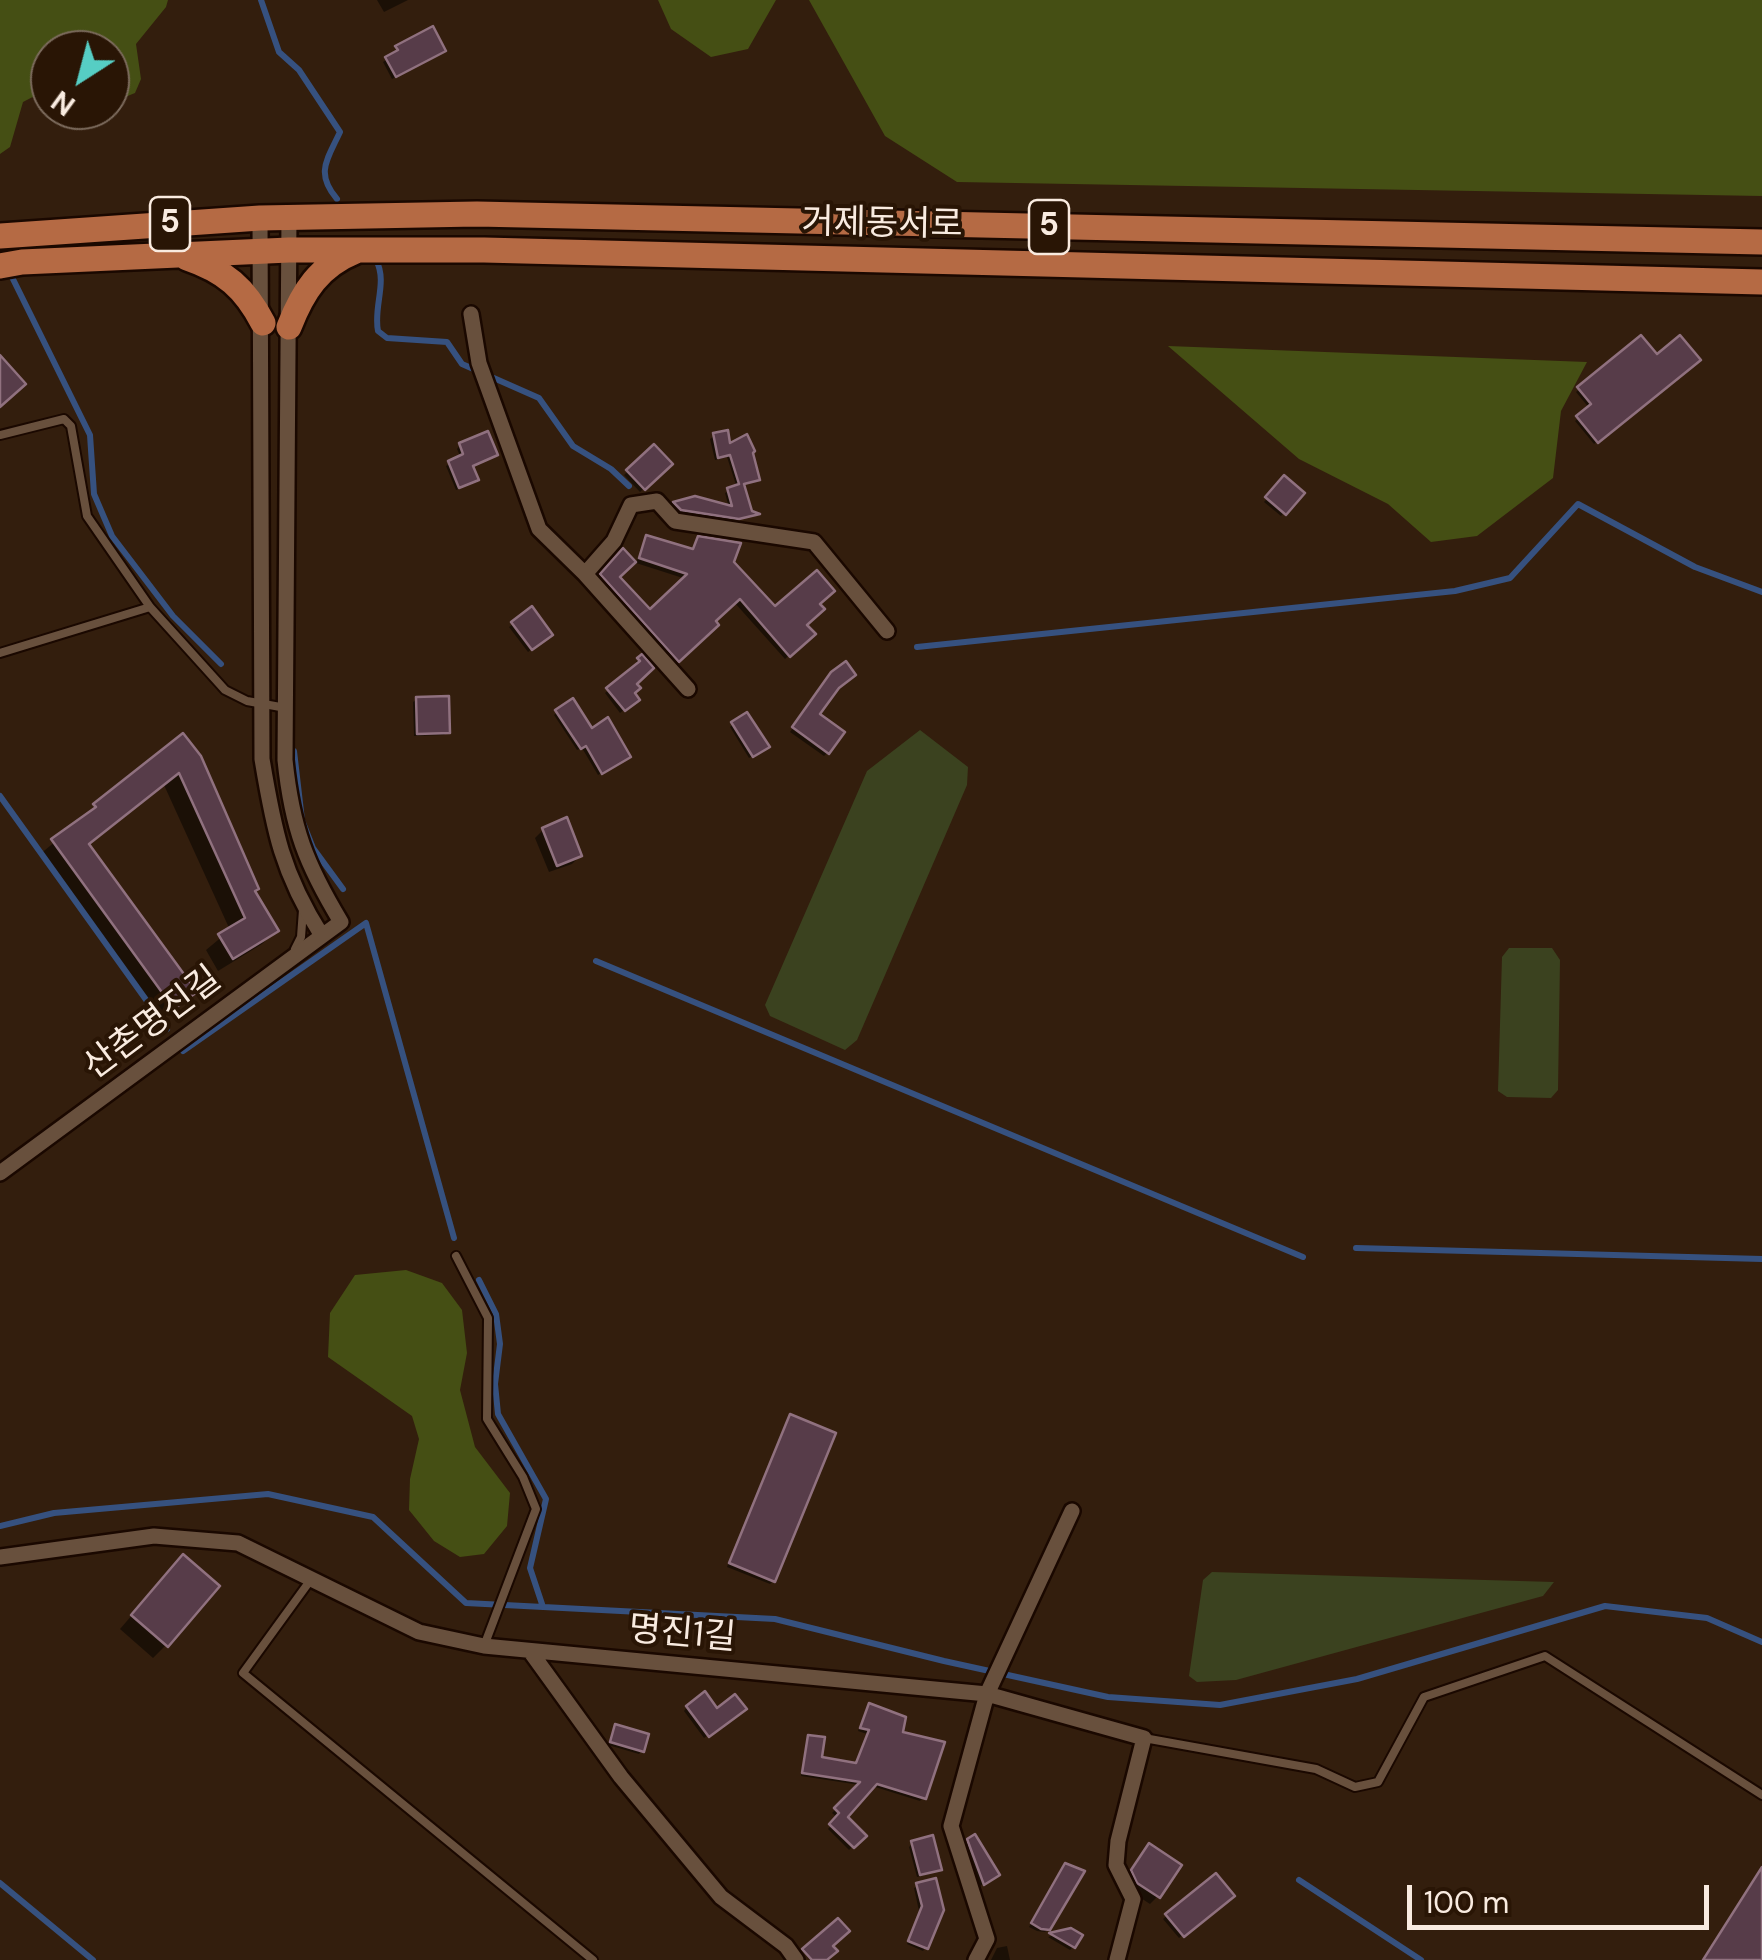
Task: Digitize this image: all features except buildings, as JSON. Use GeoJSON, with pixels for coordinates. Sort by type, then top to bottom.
{"type":"FeatureCollection","features":[{"type":"Feature","properties":{"kind":"main road","name":"거제동서로"},"geometry":{"type":"LineString","coordinates":[[2,236],[260,218],[477,214],[1762,242]]}},
{"type":"Feature","properties":{"kind":"main road","name":"거제동서로"},"geometry":{"type":"LineString","coordinates":[[11,264],[362,249],[1762,282]]}},
{"type":"Feature","properties":{"kind":"main road"},"geometry":{"type":"LineString","coordinates":[[178,256],[232,279],[276,325],[298,304],[315,277],[346,255],[362,249]]}},
{"type":"Feature","properties":{"kind":"street"},"geometry":{"type":"LineString","coordinates":[[260,218],[262,252],[276,325],[286,708]]}},
{"type":"Feature","properties":{"kind":"street"},"geometry":{"type":"LineString","coordinates":[[289,218],[289,250],[276,325],[262,759],[277,844],[303,906],[322,936]]}},
{"type":"Feature","properties":{"kind":"street"},"geometry":{"type":"LineString","coordinates":[[470,314],[488,392],[539,530],[586,574],[688,688]]}},
{"type":"Feature","properties":{"kind":"street"},"geometry":{"type":"LineString","coordinates":[[586,574],[614,541],[631,504],[657,501],[675,520],[814,542],[887,632]]}},
{"type":"Feature","properties":{"kind":"street","name":"산촌명진길"},"geometry":{"type":"LineString","coordinates":[[0,1173],[341,922],[301,847],[288,792],[286,708]]}},
{"type":"Feature","properties":{"kind":"street"},"geometry":{"type":"LineString","coordinates":[[976,1960],[988,1940],[951,1826],[987,1694],[1072,1511]]}},
{"type":"Feature","properties":{"kind":"street","name":"명진1길"},"geometry":{"type":"LineString","coordinates":[[0,1557],[154,1536],[238,1543],[420,1632],[484,1646],[987,1694],[1144,1738]]}},
{"type":"Feature","properties":{"kind":"street"},"geometry":{"type":"LineString","coordinates":[[530,1651],[621,1777],[721,1897],[786,1946],[796,1960]]}},
{"type":"Feature","properties":{"kind":"street"},"geometry":{"type":"LineString","coordinates":[[1117,1960],[1133,1900],[1116,1864],[1118,1841],[1144,1738]]}},
{"type":"Feature","properties":{"kind":"lane"},"geometry":{"type":"LineString","coordinates":[[0,435],[64,420],[70,426],[87,516],[150,607],[225,690],[236,697],[286,708]]}},
{"type":"Feature","properties":{"kind":"lane"},"geometry":{"type":"LineString","coordinates":[[0,653],[150,607]]}},
{"type":"Feature","properties":{"kind":"lane"},"geometry":{"type":"LineString","coordinates":[[286,963],[301,937],[303,906]]}},
{"type":"Feature","properties":{"kind":"lane"},"geometry":{"type":"LineString","coordinates":[[456,1256],[488,1318],[487,1419],[524,1477],[536,1509],[484,1646]]}},
{"type":"Feature","properties":{"kind":"lane"},"geometry":{"type":"LineString","coordinates":[[312,1578],[243,1673],[594,1960]]}},
{"type":"Feature","properties":{"kind":"lane"},"geometry":{"type":"LineString","coordinates":[[1144,1738],[1316,1769],[1355,1787],[1378,1782],[1424,1697],[1545,1656],[1762,1796]]}},
{"type":"Feature","properties":{"kind":"green space"},"geometry":{"type":"Polygon","coordinates":[[[0,0],[168,0],[136,44],[141,79],[130,95],[130,30],[30,30],[30,98],[23,102],[10,147],[0,154],[0,0]]]}},
{"type":"Feature","properties":{"kind":"green space"},"geometry":{"type":"Polygon","coordinates":[[[658,0],[776,0],[748,49],[711,57],[671,29],[658,0]]]}},
{"type":"Feature","properties":{"kind":"green space"},"geometry":{"type":"Polygon","coordinates":[[[809,0],[1762,0],[1762,196],[957,182],[885,136],[809,0]]]}},
{"type":"Feature","properties":{"kind":"green space"},"geometry":{"type":"Polygon","coordinates":[[[1168,346],[1587,362],[1561,411],[1553,478],[1477,536],[1431,542],[1388,504],[1299,459],[1168,346]]]}},
{"type":"Feature","properties":{"kind":"green space"},"geometry":{"type":"Polygon","coordinates":[[[920,730],[968,767],[967,785],[857,1040],[845,1050],[770,1016],[765,1005],[867,771],[920,730]]]}},
{"type":"Feature","properties":{"kind":"green space"},"geometry":{"type":"Polygon","coordinates":[[[1509,948],[1552,948],[1560,960],[1558,1090],[1551,1098],[1507,1097],[1498,1091],[1502,957],[1509,948]]]}},
{"type":"Feature","properties":{"kind":"green space"},"geometry":{"type":"Polygon","coordinates":[[[406,1270],[442,1283],[462,1310],[467,1353],[460,1390],[475,1447],[510,1493],[507,1526],[484,1554],[460,1557],[434,1541],[409,1510],[410,1479],[419,1439],[412,1416],[328,1357],[330,1313],[355,1275],[406,1270]]]}},
{"type":"Feature","properties":{"kind":"green space"},"geometry":{"type":"Polygon","coordinates":[[[1212,1572],[1554,1582],[1543,1596],[1236,1680],[1197,1682],[1189,1676],[1203,1580],[1212,1572]]]}},
{"type":"Feature","properties":{"kind":"waterway"},"geometry":{"type":"LineString","coordinates":[[261,0],[279,52],[299,70],[340,132],[325,166],[326,182],[337,199]]}},
{"type":"Feature","properties":{"kind":"waterway"},"geometry":{"type":"LineString","coordinates":[[376,260],[381,277],[378,331],[387,338],[447,342],[462,364],[539,398],[573,446],[611,469],[629,486]]}},
{"type":"Feature","properties":{"kind":"waterway"},"geometry":{"type":"LineString","coordinates":[[8,269],[90,435],[94,494],[112,536],[173,616],[221,664]]}},
{"type":"Feature","properties":{"kind":"waterway"},"geometry":{"type":"LineString","coordinates":[[917,647],[1455,591],[1510,578],[1578,504],[1695,567],[1762,592]]}},
{"type":"Feature","properties":{"kind":"waterway"},"geometry":{"type":"LineString","coordinates":[[294,751],[302,820],[313,848],[343,889]]}},
{"type":"Feature","properties":{"kind":"waterway"},"geometry":{"type":"LineString","coordinates":[[0,796],[167,1029]]}},
{"type":"Feature","properties":{"kind":"waterway"},"geometry":{"type":"LineString","coordinates":[[183,1051],[366,923],[454,1238]]}},
{"type":"Feature","properties":{"kind":"waterway"},"geometry":{"type":"LineString","coordinates":[[596,961],[1303,1257]]}},
{"type":"Feature","properties":{"kind":"waterway"},"geometry":{"type":"LineString","coordinates":[[1356,1248],[1762,1259]]}},
{"type":"Feature","properties":{"kind":"waterway"},"geometry":{"type":"LineString","coordinates":[[479,1280],[496,1314],[500,1344],[495,1384],[498,1414],[546,1499],[530,1568],[543,1607]]}},
{"type":"Feature","properties":{"kind":"waterway"},"geometry":{"type":"LineString","coordinates":[[0,1526],[54,1513],[268,1494],[373,1517],[466,1603],[775,1619],[1108,1697],[1220,1705],[1357,1679],[1605,1606],[1707,1618],[1762,1642]]}},
{"type":"Feature","properties":{"kind":"waterway"},"geometry":{"type":"LineString","coordinates":[[1299,1880],[1421,1960]]}},
{"type":"Feature","properties":{"kind":"waterway"},"geometry":{"type":"LineString","coordinates":[[0,1883],[93,1960]]}}]}
